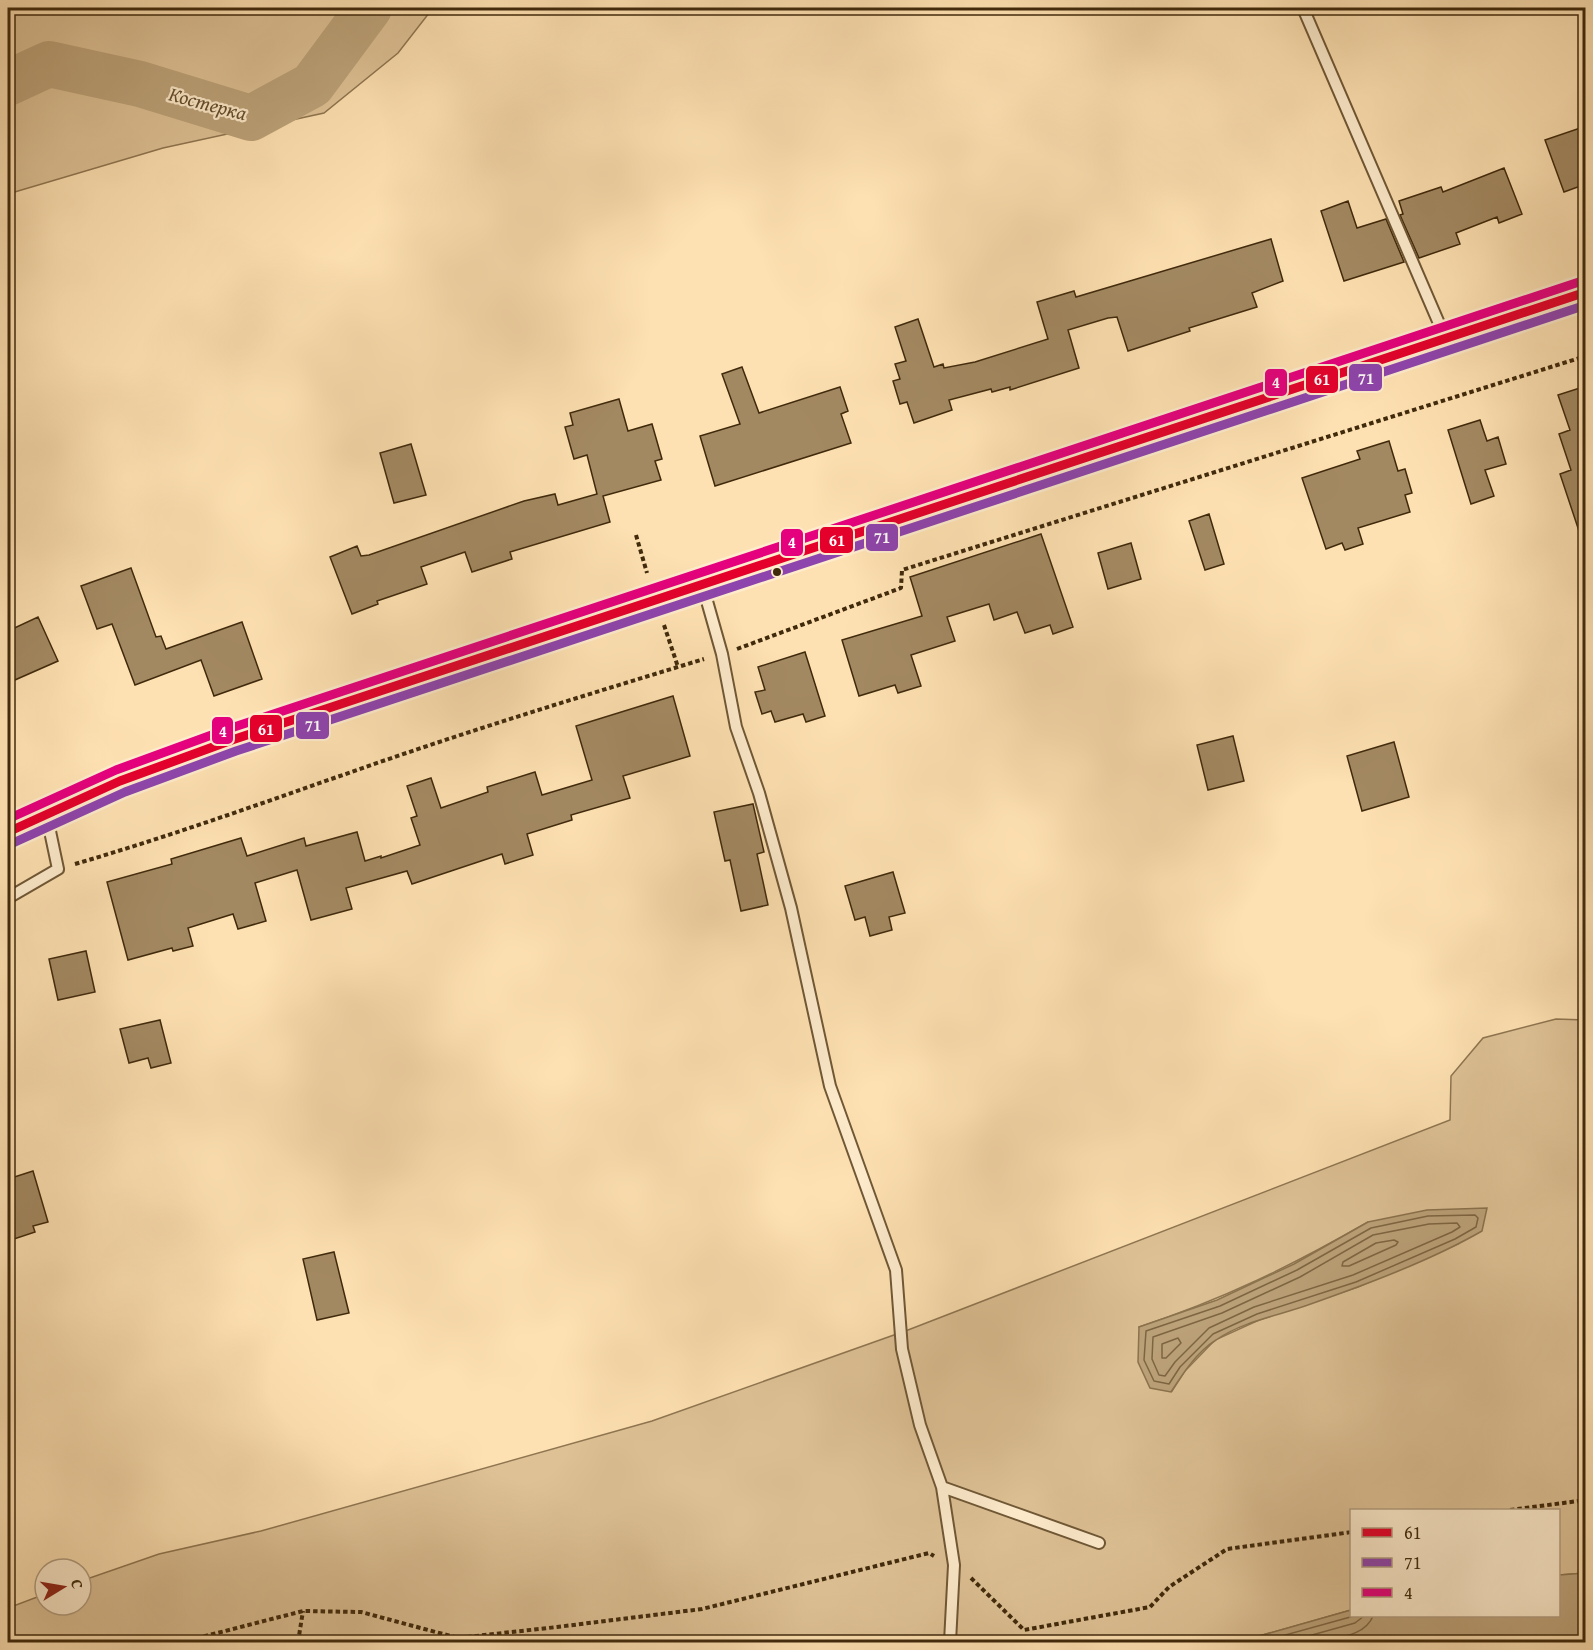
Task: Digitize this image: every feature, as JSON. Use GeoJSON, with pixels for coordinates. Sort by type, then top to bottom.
{"type":"FeatureCollection","features":[{"type":"Feature","properties":{"kind":"main road"},"geometry":{"type":"LineString","coordinates":[[8,832],[120,781],[232,740],[1586,292]]}},
{"type":"Feature","properties":{"kind":"lane"},"geometry":{"type":"LineString","coordinates":[[1303,8],[1446,338]]}},
{"type":"Feature","properties":{"kind":"lane"},"geometry":{"type":"LineString","coordinates":[[702,584],[722,654],[736,727],[759,793],[791,908],[830,1086],[896,1270],[902,1349],[920,1425],[942,1487],[954,1565],[951,1642]]}},
{"type":"Feature","properties":{"kind":"lane"},"geometry":{"type":"LineString","coordinates":[[8,898],[58,869],[46,813]]}},
{"type":"Feature","properties":{"kind":"lane"},"geometry":{"type":"LineString","coordinates":[[942,1487],[1099,1543]]}},
{"type":"Feature","properties":{"kind":"path"},"geometry":{"type":"LineString","coordinates":[[58,869],[156,840],[383,761],[604,689],[722,654],[901,588],[902,570],[1586,356]]}},
{"type":"Feature","properties":{"kind":"path"},"geometry":{"type":"LineString","coordinates":[[1518,1509],[1586,1500]]}},
{"type":"Feature","properties":{"kind":"path"},"geometry":{"type":"LineString","coordinates":[[182,1642],[303,1611],[361,1612],[458,1638],[702,1609],[929,1553],[954,1565],[977,1582],[1023,1630],[1150,1607],[1169,1587],[1227,1549],[1350,1532]]}},
{"type":"Feature","properties":{"kind":"path"},"geometry":{"type":"LineString","coordinates":[[298,1642],[303,1611]]}},
{"type":"Feature","properties":{"kind":"shaded area"},"geometry":{"type":"Polygon","coordinates":[[[8,8],[433,8],[398,53],[324,113],[163,148],[8,194],[8,8]]]}},
{"type":"Feature","properties":{"kind":"shaded area"},"geometry":{"type":"Polygon","coordinates":[[[1556,1019],[1585,1020],[1585,1573],[1560,1575],[1560,1509],[1350,1509],[1350,1610],[1238,1642],[8,1642],[8,1608],[33,1599],[33,1617],[93,1617],[93,1577],[159,1554],[261,1531],[652,1421],[908,1330],[1450,1120],[1451,1076],[1483,1038],[1556,1019]],[[1368,1222],[1312,1253],[1229,1293],[1139,1327],[1172,1391],[1185,1371],[1215,1340],[1259,1320],[1358,1287],[1458,1244],[1368,1222]]]}},
{"type":"Feature","properties":{"kind":"water"},"geometry":{"type":"Polygon","coordinates":[[[1487,1208],[1482,1231],[1462,1242],[1372,1281],[1237,1328],[1216,1340],[1203,1351],[1171,1392],[1150,1388],[1138,1362],[1139,1327],[1217,1300],[1294,1264],[1368,1222],[1427,1210],[1487,1208]]]}},
{"type":"Feature","properties":{"kind":"water"},"geometry":{"type":"Polygon","coordinates":[[[1585,1573],[1585,1642],[1238,1642],[1350,1610],[1350,1617],[1560,1617],[1560,1575],[1585,1573]]]}},
{"type":"Feature","properties":{"kind":"building"},"geometry":{"type":"Polygon","coordinates":[[[1586,126],[1586,184],[1564,192],[1545,140],[1586,126]]]}},
{"type":"Feature","properties":{"kind":"building"},"geometry":{"type":"Polygon","coordinates":[[[1504,168],[1522,214],[1499,223],[1497,217],[1456,233],[1460,244],[1419,258],[1400,215],[1403,214],[1399,201],[1441,187],[1443,192],[1504,168]]]}},
{"type":"Feature","properties":{"kind":"building"},"geometry":{"type":"Polygon","coordinates":[[[1348,201],[1357,228],[1386,219],[1404,262],[1344,281],[1321,211],[1348,201]]]}},
{"type":"Feature","properties":{"kind":"building"},"geometry":{"type":"Polygon","coordinates":[[[1271,239],[1283,281],[1252,293],[1257,307],[1189,328],[1190,331],[1128,351],[1117,317],[1108,318],[1068,330],[1079,368],[1010,390],[1010,387],[992,392],[991,389],[949,400],[952,410],[914,423],[907,402],[900,404],[893,381],[900,379],[895,364],[906,361],[895,327],[918,319],[934,367],[943,364],[944,368],[975,362],[1048,339],[1037,302],[1074,291],[1076,297],[1271,239]]]}},
{"type":"Feature","properties":{"kind":"building"},"geometry":{"type":"Polygon","coordinates":[[[742,367],[759,413],[840,387],[848,411],[841,414],[851,443],[715,486],[700,436],[740,424],[722,374],[742,367]]]}},
{"type":"Feature","properties":{"kind":"building"},"geometry":{"type":"Polygon","coordinates":[[[1586,386],[1586,539],[1582,540],[1560,474],[1571,470],[1559,434],[1570,430],[1558,395],[1586,386]]]}},
{"type":"Feature","properties":{"kind":"building"},"geometry":{"type":"Polygon","coordinates":[[[619,399],[628,431],[652,424],[662,459],[655,461],[661,480],[603,496],[610,522],[510,552],[512,559],[472,572],[465,552],[421,567],[427,584],[377,601],[378,604],[352,614],[330,557],[357,546],[361,556],[369,555],[524,501],[555,494],[558,505],[597,494],[587,455],[574,459],[565,427],[573,425],[570,413],[619,399]]]}},
{"type":"Feature","properties":{"kind":"building"},"geometry":{"type":"Polygon","coordinates":[[[1480,420],[1487,441],[1498,437],[1506,464],[1485,470],[1494,496],[1471,504],[1448,430],[1480,420]]]}},
{"type":"Feature","properties":{"kind":"building"},"geometry":{"type":"Polygon","coordinates":[[[1389,441],[1398,471],[1405,469],[1412,493],[1405,495],[1410,512],[1358,528],[1363,544],[1345,550],[1342,543],[1326,549],[1302,478],[1360,459],[1357,451],[1389,441]]]}},
{"type":"Feature","properties":{"kind":"building"},"geometry":{"type":"Polygon","coordinates":[[[411,444],[426,495],[394,503],[380,453],[411,444]]]}},
{"type":"Feature","properties":{"kind":"building"},"geometry":{"type":"Polygon","coordinates":[[[1209,514],[1224,564],[1205,570],[1189,521],[1209,514]]]}},
{"type":"Feature","properties":{"kind":"building"},"geometry":{"type":"Polygon","coordinates":[[[1041,534],[1073,627],[1053,634],[1050,625],[1025,633],[1017,612],[994,620],[989,604],[947,617],[955,641],[911,655],[921,686],[898,693],[895,685],[859,696],[842,640],[922,616],[910,577],[1041,534]]]}},
{"type":"Feature","properties":{"kind":"building"},"geometry":{"type":"Polygon","coordinates":[[[1131,543],[1141,579],[1108,589],[1098,553],[1131,543]]]}},
{"type":"Feature","properties":{"kind":"building"},"geometry":{"type":"Polygon","coordinates":[[[131,568],[156,637],[161,636],[166,649],[242,622],[262,679],[214,696],[201,660],[135,685],[112,624],[97,629],[81,586],[131,568]]]}},
{"type":"Feature","properties":{"kind":"building"},"geometry":{"type":"Polygon","coordinates":[[[38,617],[58,661],[8,683],[8,631],[38,617]]]}},
{"type":"Feature","properties":{"kind":"building"},"geometry":{"type":"Polygon","coordinates":[[[805,652],[825,716],[806,722],[803,714],[775,722],[771,711],[762,714],[755,692],[765,690],[758,667],[805,652]]]}},
{"type":"Feature","properties":{"kind":"building"},"geometry":{"type":"Polygon","coordinates":[[[673,696],[690,756],[623,776],[630,798],[571,815],[572,820],[527,834],[533,855],[505,864],[502,854],[412,884],[407,871],[346,888],[352,909],[311,920],[297,870],[255,883],[266,921],[238,929],[233,914],[188,928],[193,946],[173,951],[172,948],[128,960],[107,882],[172,864],[171,859],[241,838],[247,856],[304,838],[306,846],[357,832],[365,861],[381,856],[381,858],[420,845],[411,818],[417,816],[407,786],[431,778],[441,808],[488,792],[487,787],[535,772],[542,795],[592,780],[576,726],[673,696]]]}},
{"type":"Feature","properties":{"kind":"building"},"geometry":{"type":"Polygon","coordinates":[[[1233,736],[1244,781],[1208,790],[1197,745],[1233,736]]]}},
{"type":"Feature","properties":{"kind":"building"},"geometry":{"type":"Polygon","coordinates":[[[1394,742],[1409,797],[1362,811],[1347,756],[1394,742]]]}},
{"type":"Feature","properties":{"kind":"building"},"geometry":{"type":"Polygon","coordinates":[[[753,804],[764,852],[757,854],[768,905],[741,911],[730,860],[725,861],[714,812],[753,804]]]}},
{"type":"Feature","properties":{"kind":"building"},"geometry":{"type":"Polygon","coordinates":[[[893,872],[905,913],[889,917],[892,930],[870,936],[865,917],[855,920],[845,886],[893,872]]]}},
{"type":"Feature","properties":{"kind":"building"},"geometry":{"type":"Polygon","coordinates":[[[86,951],[95,992],[58,1000],[49,959],[86,951]]]}},
{"type":"Feature","properties":{"kind":"building"},"geometry":{"type":"Polygon","coordinates":[[[160,1020],[171,1063],[151,1068],[148,1058],[129,1063],[120,1029],[160,1020]]]}},
{"type":"Feature","properties":{"kind":"building"},"geometry":{"type":"Polygon","coordinates":[[[33,1171],[48,1222],[33,1226],[35,1232],[8,1241],[8,1179],[33,1171]]]}},
{"type":"Feature","properties":{"kind":"building"},"geometry":{"type":"Polygon","coordinates":[[[334,1252],[349,1313],[317,1320],[303,1259],[334,1252]]]}},
{"type":"Feature","properties":{"kind":"waterway","name":"Костерка"},"geometry":{"type":"LineString","coordinates":[[8,83],[49,64],[140,84],[251,118],[312,85],[369,8]]}},
{"type":"Feature","properties":{"kind":"transit line","name":"4"},"geometry":{"type":"LineString","coordinates":[[8,819],[116,770],[228,729],[1582,281]]}},
{"type":"Feature","properties":{"kind":"transit line","name":"61"},"geometry":{"type":"LineString","coordinates":[[8,832],[120,781],[232,740],[1586,292]]}},
{"type":"Feature","properties":{"kind":"transit line","name":"71"},"geometry":{"type":"LineString","coordinates":[[13,843],[125,792],[236,751],[1586,305]]}}]}
